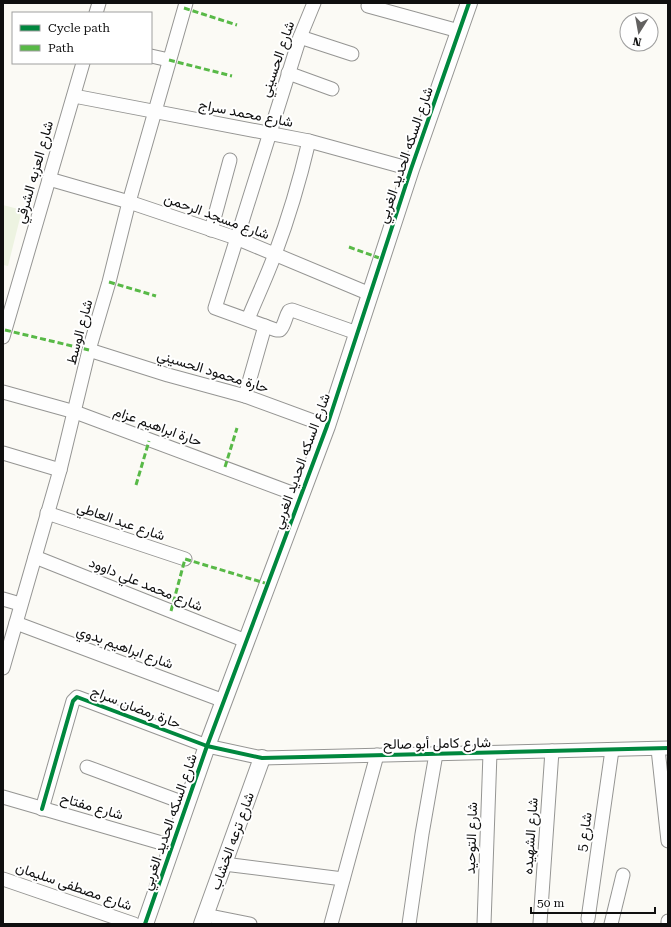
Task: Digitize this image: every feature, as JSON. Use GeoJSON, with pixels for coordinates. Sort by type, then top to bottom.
{"type":"FeatureCollection","features":[{"type":"Feature","properties":{"kind":"street","name":"شارع الوسط"},"geometry":{"type":"LineString","coordinates":[[3,668],[20,604],[60,470],[129,202],[186,3]]}},
{"type":"Feature","properties":{"kind":"street","name":"شارع الحسيني"},"geometry":{"type":"LineString","coordinates":[[248,319],[215,308],[288,72],[314,3]]}},
{"type":"Feature","properties":{"kind":"street","name":"شارع السكه الحديد الغربي"},"geometry":{"type":"LineString","coordinates":[[145,924],[207,746],[327,426],[411,169],[468,3]]}},
{"type":"Feature","properties":{"kind":"street"},"geometry":{"type":"LineString","coordinates":[[368,6],[459,31]]}},
{"type":"Feature","properties":{"kind":"street"},"geometry":{"type":"LineString","coordinates":[[300,37],[352,54]]}},
{"type":"Feature","properties":{"kind":"street"},"geometry":{"type":"LineString","coordinates":[[152,56],[169,60]]}},
{"type":"Feature","properties":{"kind":"street","name":"شارع العزبه الشرقي"},"geometry":{"type":"LineString","coordinates":[[3,337],[83,64]]}},
{"type":"Feature","properties":{"kind":"street"},"geometry":{"type":"LineString","coordinates":[[288,72],[332,89]]}},
{"type":"Feature","properties":{"kind":"street","name":"شارع محمد سراج"},"geometry":{"type":"LineString","coordinates":[[74,96],[309,141],[411,169]]}},
{"type":"Feature","properties":{"kind":"street"},"geometry":{"type":"LineString","coordinates":[[309,141],[299,182],[275,254],[248,319],[280,330],[287,314],[292,310],[357,333]]}},
{"type":"Feature","properties":{"kind":"street"},"geometry":{"type":"LineString","coordinates":[[211,230],[230,160]]}},
{"type":"Feature","properties":{"kind":"street","name":"شارع مسجد الرحمن"},"geometry":{"type":"LineString","coordinates":[[49,179],[129,202],[236,238],[370,294]]}},
{"type":"Feature","properties":{"kind":"street"},"geometry":{"type":"LineString","coordinates":[[245,396],[265,326]]}},
{"type":"Feature","properties":{"kind":"street","name":"حارة محمود الحسيني"},"geometry":{"type":"LineString","coordinates":[[90,350],[168,375],[245,396],[327,426]]}},
{"type":"Feature","properties":{"kind":"street","name":"حارة ابراهيم عزام"},"geometry":{"type":"LineString","coordinates":[[3,392],[75,412],[300,496]]}},
{"type":"Feature","properties":{"kind":"street"},"geometry":{"type":"LineString","coordinates":[[3,453],[60,470]]}},
{"type":"Feature","properties":{"kind":"street","name":"شارع عبد العاطي"},"geometry":{"type":"LineString","coordinates":[[47,513],[185,559]]}},
{"type":"Feature","properties":{"kind":"street","name":"شارع محمد علي داوود"},"geometry":{"type":"LineString","coordinates":[[35,557],[246,641]]}},
{"type":"Feature","properties":{"kind":"street"},"geometry":{"type":"LineString","coordinates":[[3,599],[20,604]]}},
{"type":"Feature","properties":{"kind":"street","name":"شارع ابراهيم بدوي"},"geometry":{"type":"LineString","coordinates":[[16,623],[224,701]]}},
{"type":"Feature","properties":{"kind":"street","name":"حارة رمضان سراج"},"geometry":{"type":"LineString","coordinates":[[42,809],[75,698],[78,697],[207,746]]}},
{"type":"Feature","properties":{"kind":"street","name":"شارع كامل أبو صالح"},"geometry":{"type":"LineString","coordinates":[[207,746],[262,758],[663,748]]}},
{"type":"Feature","properties":{"kind":"street"},"geometry":{"type":"LineString","coordinates":[[663,748],[668,842]]}},
{"type":"Feature","properties":{"kind":"street","name":"شارع 5"},"geometry":{"type":"LineString","coordinates":[[588,919],[612,750]]}},
{"type":"Feature","properties":{"kind":"street","name":"شارع الشهيده"},"geometry":{"type":"LineString","coordinates":[[540,922],[552,751]]}},
{"type":"Feature","properties":{"kind":"street","name":"شارع التوحيد"},"geometry":{"type":"LineString","coordinates":[[484,924],[490,753]]}},
{"type":"Feature","properties":{"kind":"street"},"geometry":{"type":"LineString","coordinates":[[409,924],[422,834],[436,754]]}},
{"type":"Feature","properties":{"kind":"street"},"geometry":{"type":"LineString","coordinates":[[331,924],[377,755]]}},
{"type":"Feature","properties":{"kind":"street","name":"شارع ترعه الخشاب"},"geometry":{"type":"LineString","coordinates":[[203,920],[262,758]]}},
{"type":"Feature","properties":{"kind":"street"},"geometry":{"type":"LineString","coordinates":[[87,766],[187,804]]}},
{"type":"Feature","properties":{"kind":"street","name":"شارع مفتاح"},"geometry":{"type":"LineString","coordinates":[[3,797],[172,846]]}},
{"type":"Feature","properties":{"kind":"street"},"geometry":{"type":"LineString","coordinates":[[224,864],[343,879]]}},
{"type":"Feature","properties":{"kind":"street"},"geometry":{"type":"LineString","coordinates":[[611,924],[623,875]]}},
{"type":"Feature","properties":{"kind":"street","name":"شارع مصطفى سليمان"},"geometry":{"type":"LineString","coordinates":[[3,879],[134,924]]}},
{"type":"Feature","properties":{"kind":"street"},"geometry":{"type":"LineString","coordinates":[[203,920],[250,924]]}},
{"type":"Feature","properties":{"kind":"green space"},"geometry":{"type":"Polygon","coordinates":[[[3,205],[22,210],[8,266],[3,265],[3,205]]]}},
{"type":"Feature","properties":{"kind":"marked path"},"geometry":{"type":"LineString","coordinates":[[184,8],[237,25]]}},
{"type":"Feature","properties":{"kind":"marked path"},"geometry":{"type":"LineString","coordinates":[[169,60],[232,76]]}},
{"type":"Feature","properties":{"kind":"marked path"},"geometry":{"type":"LineString","coordinates":[[349,247],[382,259]]}},
{"type":"Feature","properties":{"kind":"marked path"},"geometry":{"type":"LineString","coordinates":[[109,282],[156,296]]}},
{"type":"Feature","properties":{"kind":"marked path"},"geometry":{"type":"LineString","coordinates":[[5,330],[89,350]]}},
{"type":"Feature","properties":{"kind":"marked path"},"geometry":{"type":"LineString","coordinates":[[225,467],[237,428]]}},
{"type":"Feature","properties":{"kind":"marked path"},"geometry":{"type":"LineString","coordinates":[[136,485],[149,441]]}},
{"type":"Feature","properties":{"kind":"marked path"},"geometry":{"type":"LineString","coordinates":[[171,611],[185,559],[268,584]]}},
{"type":"Feature","properties":{"kind":"cycle path"},"geometry":{"type":"LineString","coordinates":[[145,924],[207,746],[327,426],[411,169],[469,3]]}},
{"type":"Feature","properties":{"kind":"cycle path"},"geometry":{"type":"LineString","coordinates":[[42,809],[73,701],[77,697],[207,746],[262,758],[668,748]]}}]}
